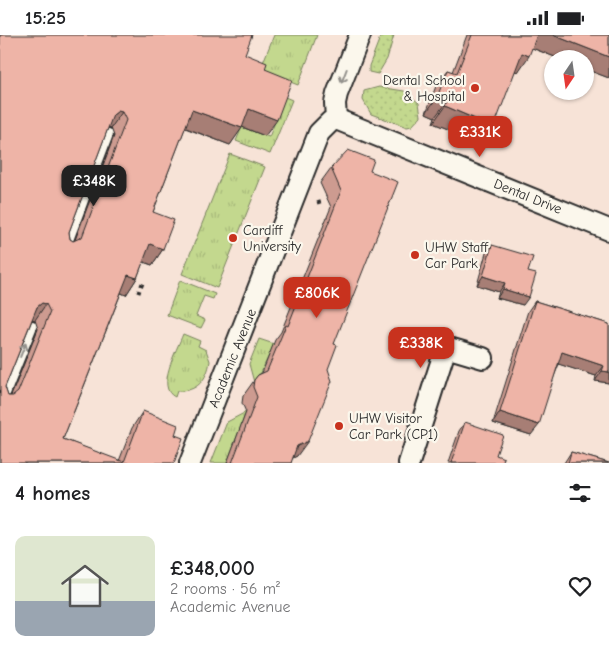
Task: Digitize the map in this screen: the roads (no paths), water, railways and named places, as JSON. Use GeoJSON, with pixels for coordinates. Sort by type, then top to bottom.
{"type":"FeatureCollection","features":[{"type":"Feature","properties":{"kind":"street"},"geometry":{"type":"LineString","coordinates":[[336,119],[335,103],[337,94],[360,35]]}},
{"type":"Feature","properties":{"kind":"street","name":"Dental Drive"},"geometry":{"type":"LineString","coordinates":[[336,119],[609,230]]}},
{"type":"Feature","properties":{"kind":"street","name":"Academic Avenue"},"geometry":{"type":"LineString","coordinates":[[190,463],[319,133],[336,119]]}},
{"type":"Feature","properties":{"kind":"street"},"geometry":{"type":"LineString","coordinates":[[409,463],[446,347],[483,358]]}},
{"type":"Feature","properties":{"kind":"lane"},"geometry":{"type":"LineString","coordinates":[[64,251],[108,134]]}},
{"type":"Feature","properties":{"kind":"lane"},"geometry":{"type":"LineString","coordinates":[[0,406],[32,326]]}},
{"type":"Feature","properties":{"kind":"place","name":"Dental School & Hospital"},"geometry":{"type":"Point","coordinates":[475,88]}},
{"type":"Feature","properties":{"kind":"place","name":"Cardiff University"},"geometry":{"type":"Point","coordinates":[233,238]}},
{"type":"Feature","properties":{"kind":"place","name":"UHW Staff Car Park"},"geometry":{"type":"Point","coordinates":[415,255]}},
{"type":"Feature","properties":{"kind":"place","name":"UHW Visitor Car Park (CP1)"},"geometry":{"type":"Point","coordinates":[339,426]}}]}
